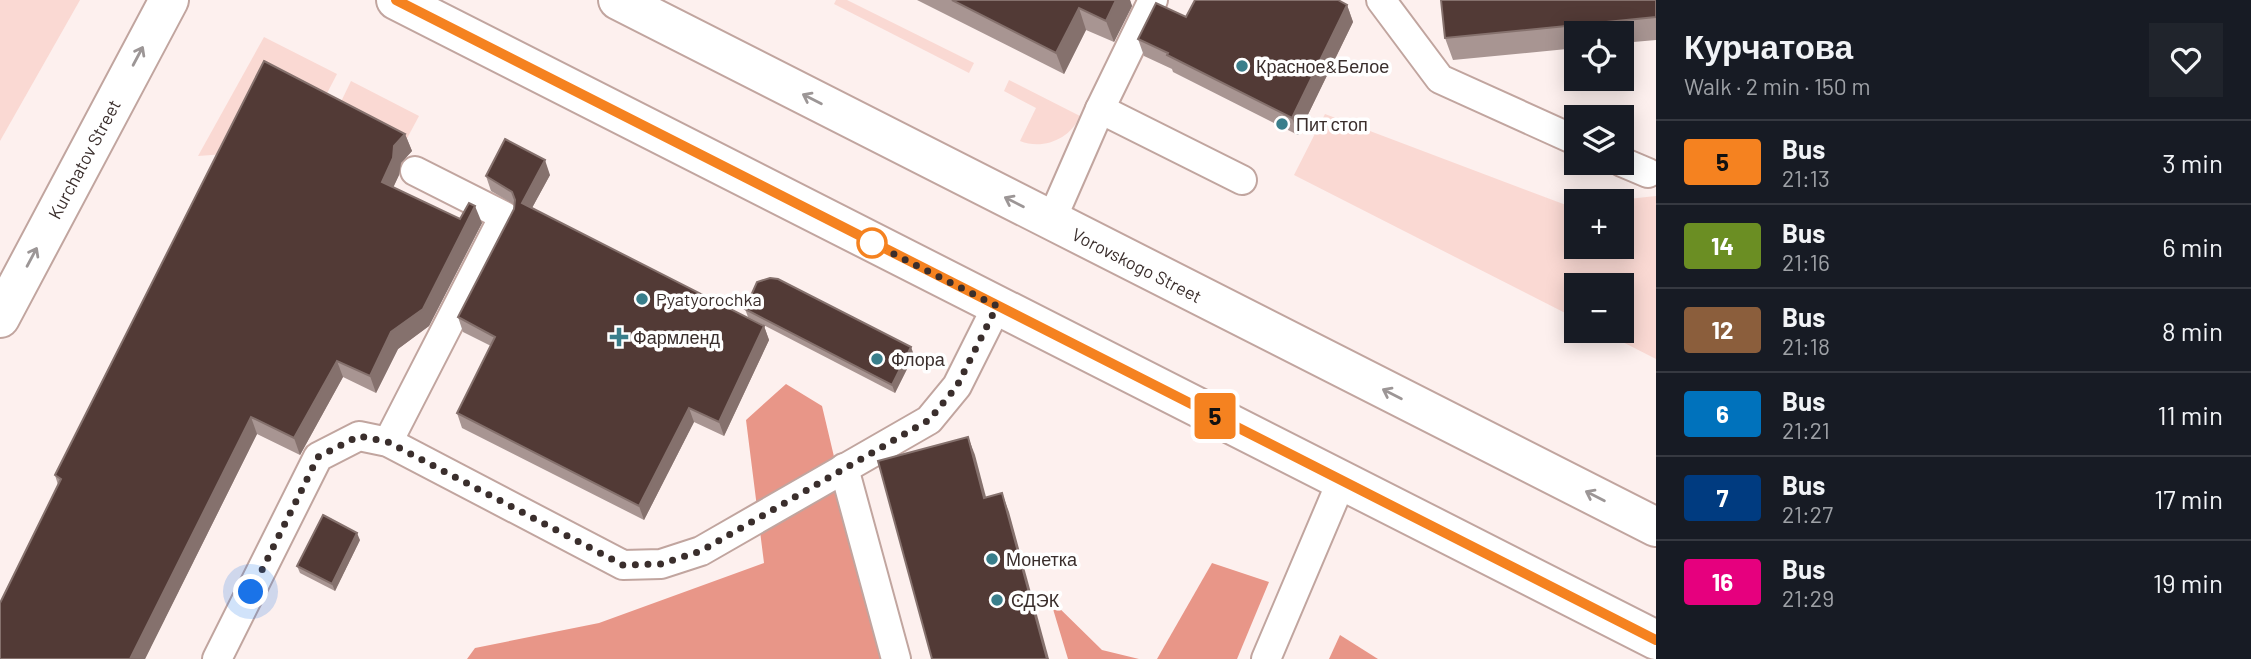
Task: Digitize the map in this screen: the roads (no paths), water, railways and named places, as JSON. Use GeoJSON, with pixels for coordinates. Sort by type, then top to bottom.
{"type":"FeatureCollection","features":[{"type":"Feature","properties":{"kind":"main road","name":"Kurchatov Street"},"geometry":{"type":"LineString","coordinates":[[0,317],[169,0]]}},
{"type":"Feature","properties":{"kind":"main road"},"geometry":{"type":"LineString","coordinates":[[396,0],[1656,640]]}},
{"type":"Feature","properties":{"kind":"main road","name":"Vorovskogo Street"},"geometry":{"type":"LineString","coordinates":[[618,0],[1656,527]]}},
{"type":"Feature","properties":{"kind":"lane"},"geometry":{"type":"LineString","coordinates":[[1051,221],[1100,108],[1153,0]]}},
{"type":"Feature","properties":{"kind":"lane"},"geometry":{"type":"LineString","coordinates":[[1381,0],[1440,79],[1564,135]]}},
{"type":"Feature","properties":{"kind":"lane"},"geometry":{"type":"LineString","coordinates":[[1100,108],[1242,180]]}},
{"type":"Feature","properties":{"kind":"lane"},"geometry":{"type":"LineString","coordinates":[[1634,167],[1648,173]]}},
{"type":"Feature","properties":{"kind":"lane"},"geometry":{"type":"LineString","coordinates":[[388,442],[504,216],[415,171]]}},
{"type":"Feature","properties":{"kind":"lane"},"geometry":{"type":"LineString","coordinates":[[217,659],[318,457],[359,436],[388,442],[623,565],[661,564],[701,551],[929,420],[957,386],[997,306]]}},
{"type":"Feature","properties":{"kind":"lane"},"geometry":{"type":"LineString","coordinates":[[844,468],[896,659]]}},
{"type":"Feature","properties":{"kind":"lane"},"geometry":{"type":"LineString","coordinates":[[1266,659],[1342,480]]}},
{"type":"Feature","properties":{"kind":"place","name":"Красное&Белое"},"geometry":{"type":"Point","coordinates":[1242,66]}},
{"type":"Feature","properties":{"kind":"place","name":"Пит стоп"},"geometry":{"type":"Point","coordinates":[1282,124]}},
{"type":"Feature","properties":{"kind":"place","name":"Pyatyorochka"},"geometry":{"type":"Point","coordinates":[642,299]}},
{"type":"Feature","properties":{"kind":"place","name":"Фармленд"},"geometry":{"type":"Point","coordinates":[619,337]}},
{"type":"Feature","properties":{"kind":"place","name":"Флора"},"geometry":{"type":"Point","coordinates":[877,359]}},
{"type":"Feature","properties":{"kind":"place","name":"Монетка"},"geometry":{"type":"Point","coordinates":[992,559]}},
{"type":"Feature","properties":{"kind":"place","name":"СДЭК"},"geometry":{"type":"Point","coordinates":[997,600]}}]}
